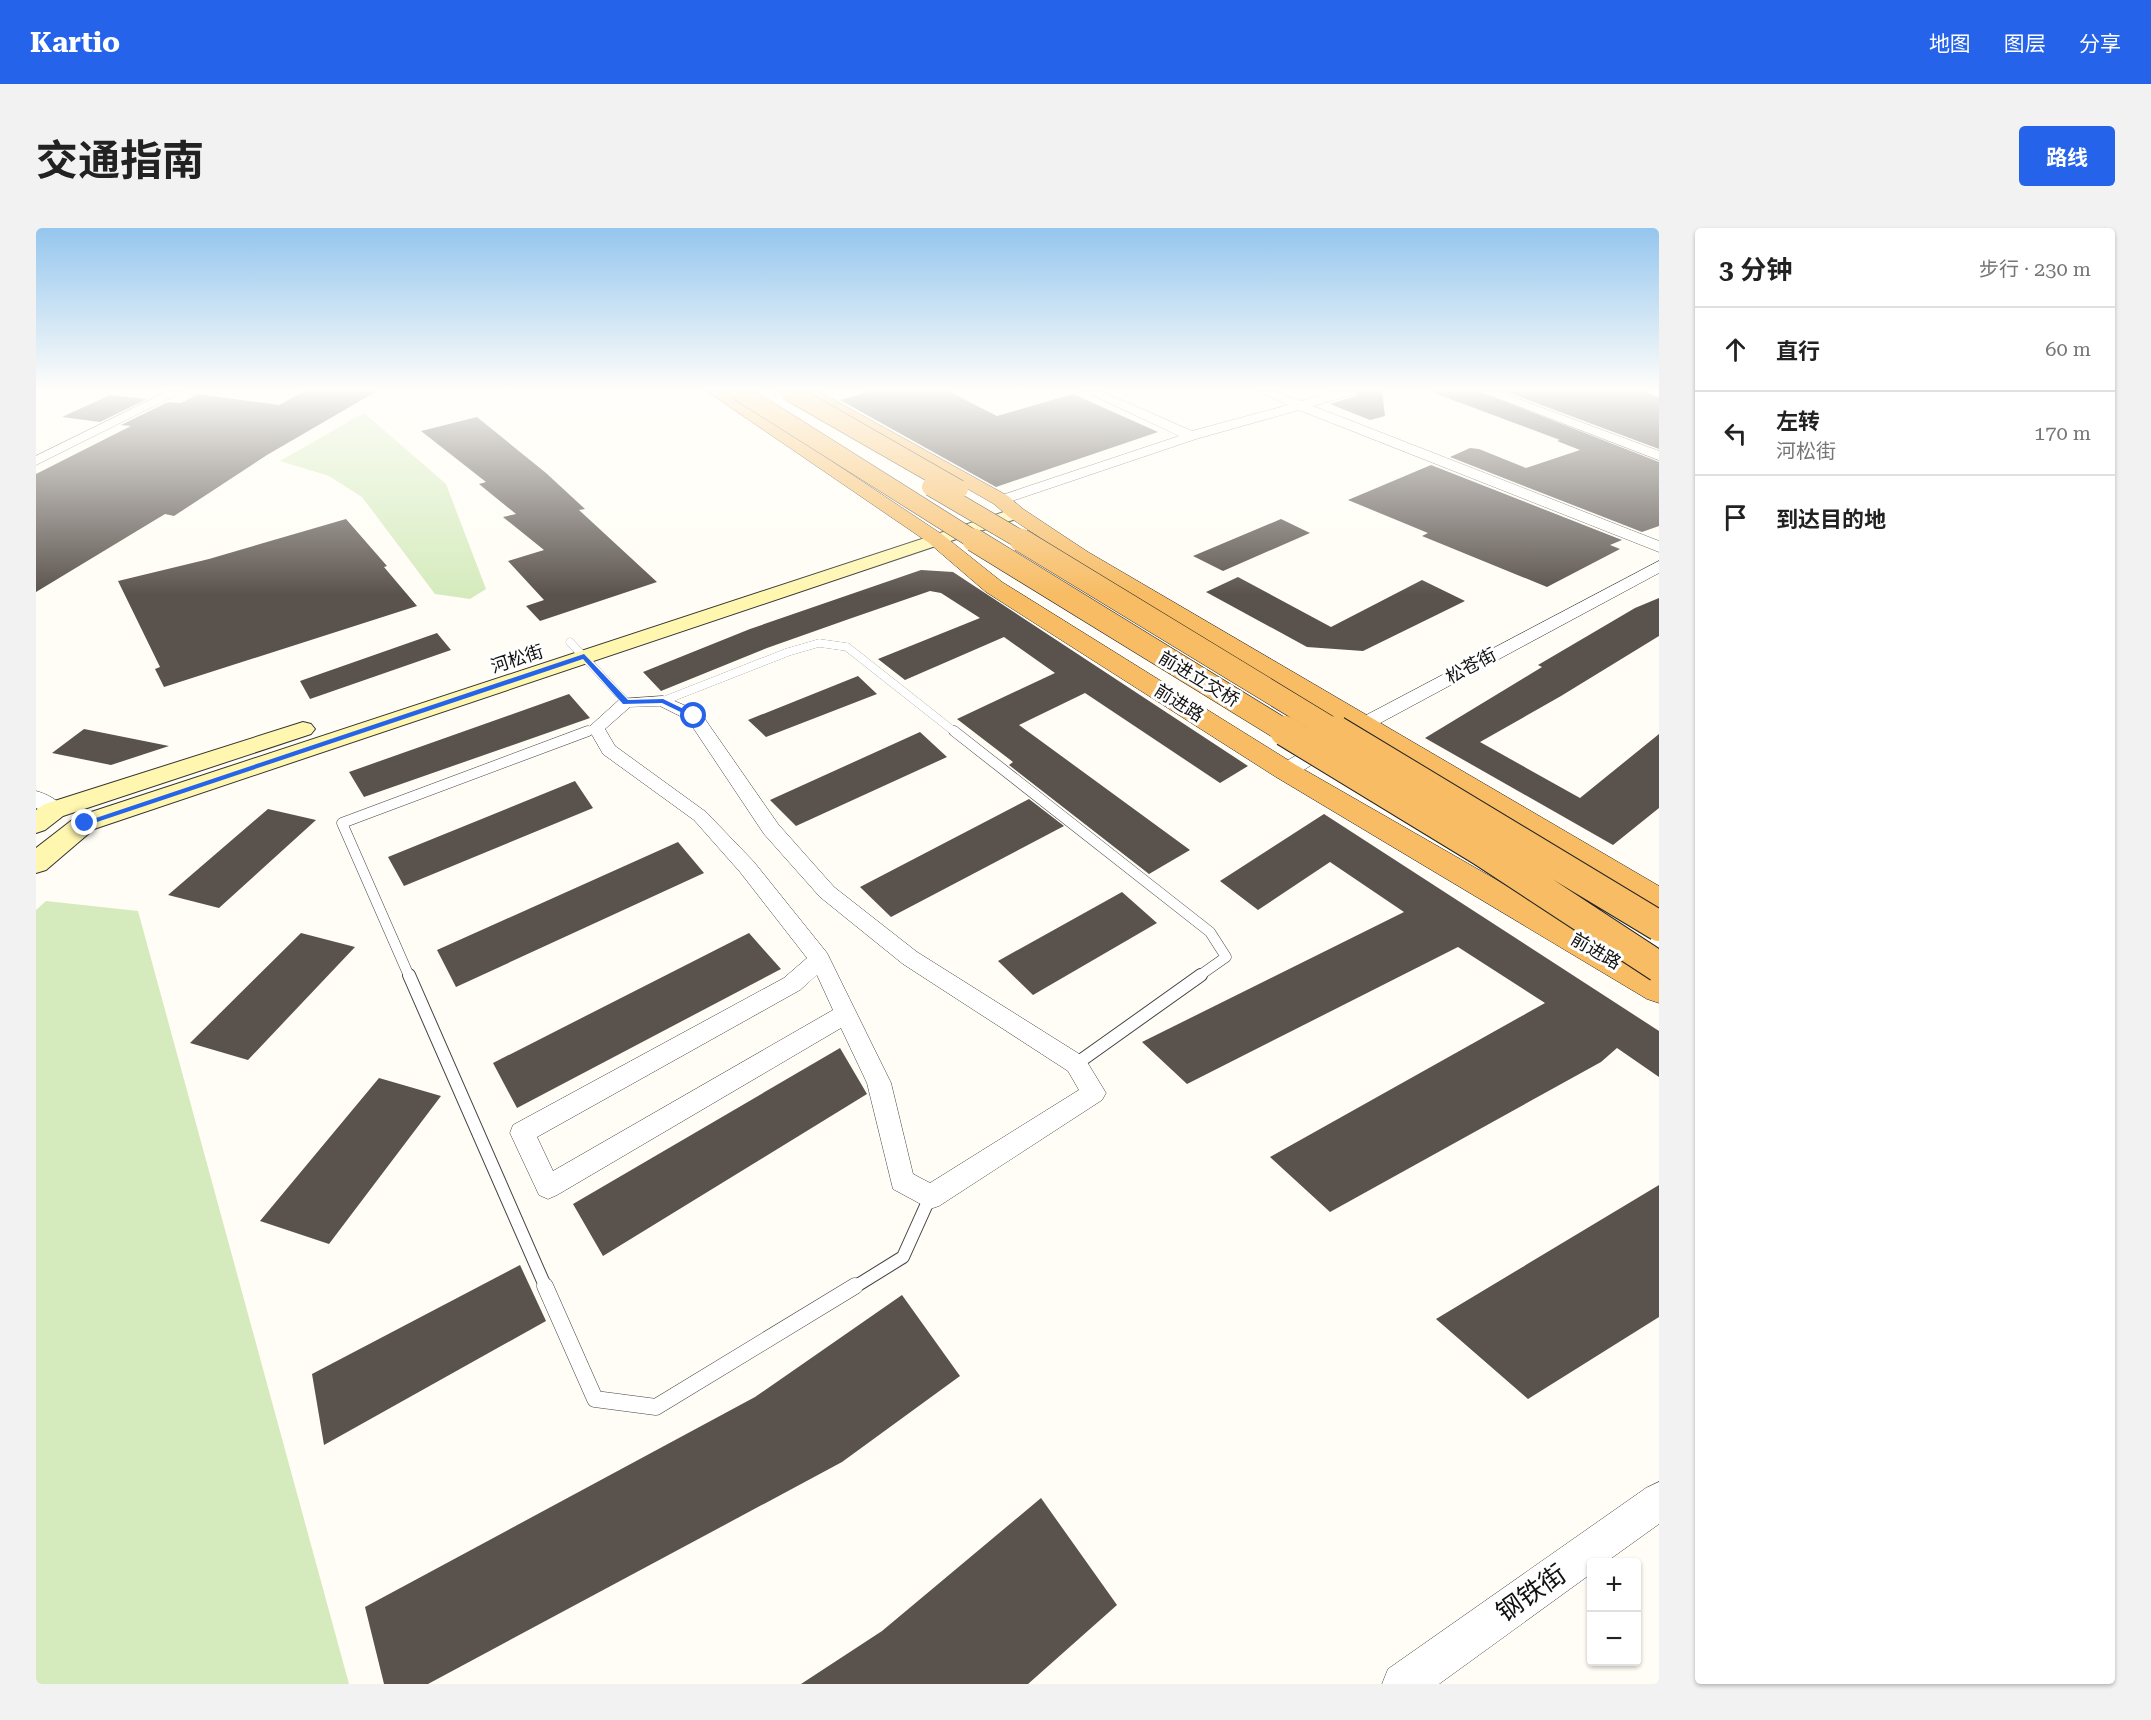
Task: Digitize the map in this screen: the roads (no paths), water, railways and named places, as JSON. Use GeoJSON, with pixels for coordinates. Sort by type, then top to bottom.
{"type":"FeatureCollection","features":[{"type":"Feature","properties":{"kind":"highway","name":"前进路"},"geometry":{"type":"LineString","coordinates":[[817,459],[928,533],[994,587],[1286,771],[1659,989]]}},
{"type":"Feature","properties":{"kind":"highway","name":"前进立交桥"},"geometry":{"type":"LineString","coordinates":[[845,459],[1029,575],[1482,851],[1653,964]]}},
{"type":"Feature","properties":{"kind":"highway","name":"前进立交桥"},"geometry":{"type":"LineString","coordinates":[[882,459],[1065,566],[1503,834],[1659,926]]}},
{"type":"Feature","properties":{"kind":"highway"},"geometry":{"type":"LineString","coordinates":[[907,459],[961,490],[1026,532],[1065,566]]}},
{"type":"Feature","properties":{"kind":"highway"},"geometry":{"type":"LineString","coordinates":[[925,459],[1009,507],[1082,556],[1362,725],[1659,901]]}},
{"type":"Feature","properties":{"kind":"highway"},"geometry":{"type":"LineString","coordinates":[[928,533],[1464,865],[1653,964]]}},
{"type":"Feature","properties":{"kind":"main road","name":"河松街"},"geometry":{"type":"LineString","coordinates":[[36,863],[85,823],[577,649],[1009,507]]}},
{"type":"Feature","properties":{"kind":"main road","name":"河松街"},"geometry":{"type":"LineString","coordinates":[[42,811],[577,649]]}},
{"type":"Feature","properties":{"kind":"street"},"geometry":{"type":"LineString","coordinates":[[1009,507],[1132,459]]}},
{"type":"Feature","properties":{"kind":"street"},"geometry":{"type":"LineString","coordinates":[[1435,459],[1659,547]]}},
{"type":"Feature","properties":{"kind":"street","name":"松苍街"},"geometry":{"type":"LineString","coordinates":[[1286,771],[1362,725],[1659,567]]}},
{"type":"Feature","properties":{"kind":"street"},"geometry":{"type":"LineString","coordinates":[[663,701],[694,716],[771,829],[827,892],[910,958],[1076,1064],[1094,1093],[930,1197],[902,1181],[879,1083],[820,959],[747,867],[700,816],[609,750],[596,728],[626,702],[663,701]]}},
{"type":"Feature","properties":{"kind":"street"},"geometry":{"type":"LineString","coordinates":[[820,959],[792,984],[522,1133],[549,1187],[846,1014]]}},
{"type":"Feature","properties":{"kind":"street","name":"钢铁街"},"geometry":{"type":"LineString","coordinates":[[1403,1684],[1659,1502]]}},
{"type":"Feature","properties":{"kind":"lane"},"geometry":{"type":"LineString","coordinates":[[663,701],[788,652],[819,643],[847,647],[1210,932],[1226,957],[1076,1064]]}},
{"type":"Feature","properties":{"kind":"lane"},"geometry":{"type":"LineString","coordinates":[[577,649],[626,702]]}},
{"type":"Feature","properties":{"kind":"lane"},"geometry":{"type":"LineString","coordinates":[[596,728],[342,823],[596,1398],[656,1407],[903,1257],[930,1197]]}}]}
